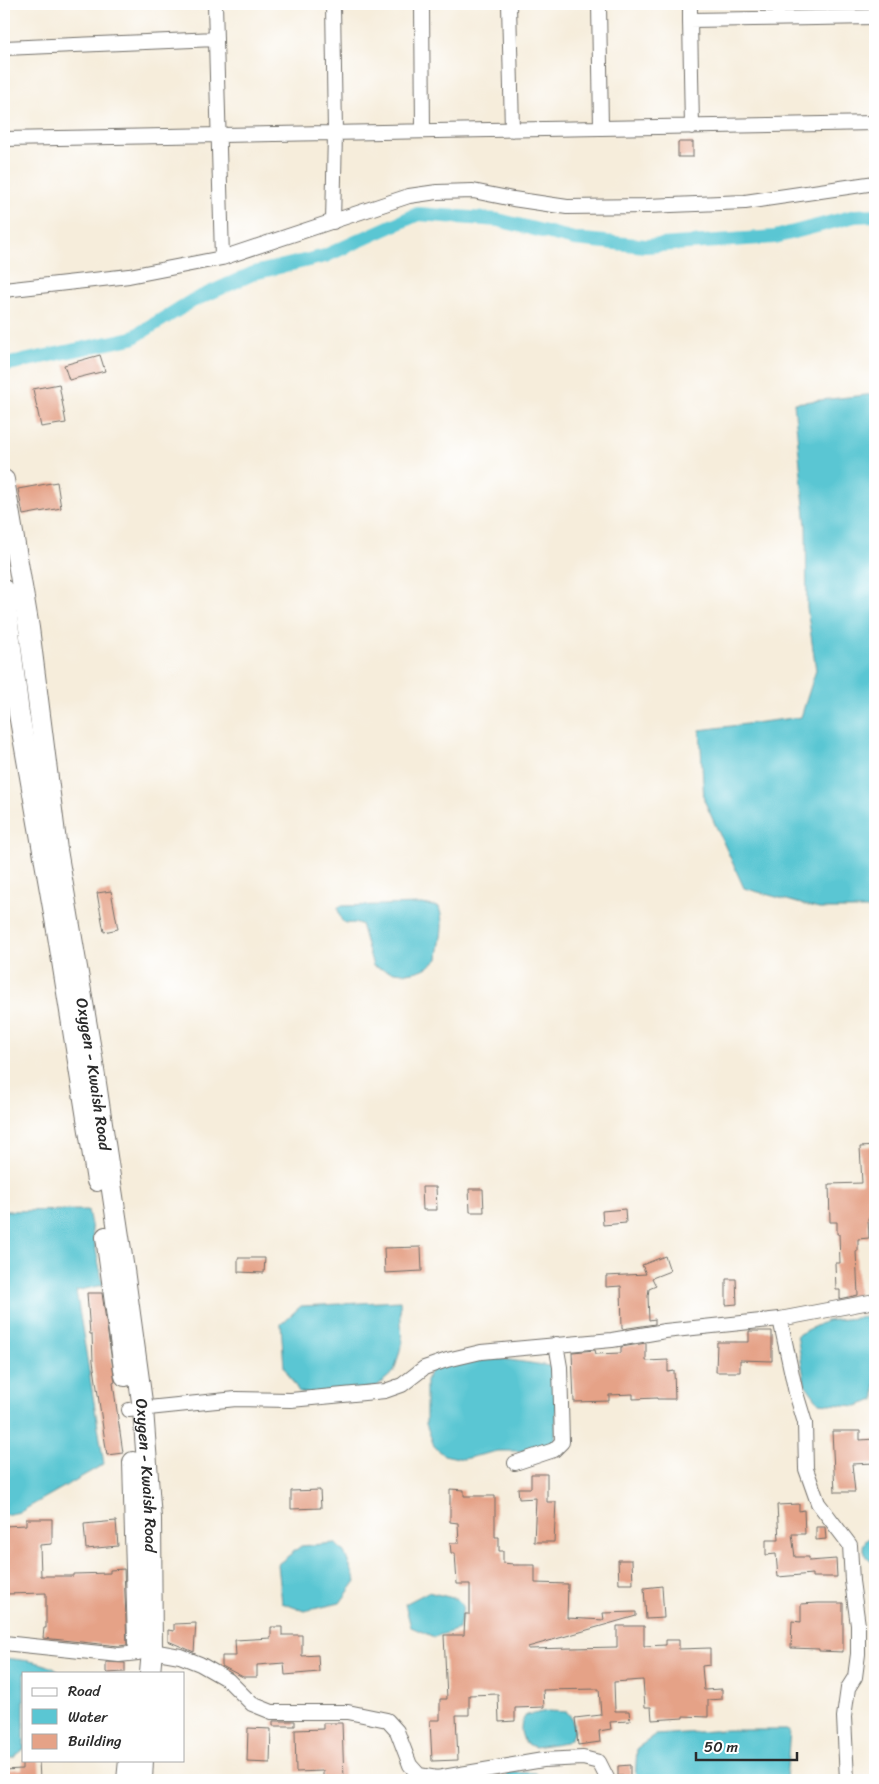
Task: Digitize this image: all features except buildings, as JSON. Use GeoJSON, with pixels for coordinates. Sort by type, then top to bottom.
{"type":"FeatureCollection","features":[{"type":"Feature","properties":{"kind":"main road","name":"Oxygen - Kwaish Road"},"geometry":{"type":"LineString","coordinates":[[4,480],[30,628],[57,850],[93,1059],[124,1270],[136,1409],[134,1476],[142,1659],[149,1672]]}},
{"type":"Feature","properties":{"kind":"main road","name":"Oxygen - Kwaish Road"},"geometry":{"type":"LineString","coordinates":[[4,590],[19,714],[58,936],[136,1409]]}},
{"type":"Feature","properties":{"kind":"main road"},"geometry":{"type":"LineString","coordinates":[[127,1780],[129,1762]]}},
{"type":"Feature","properties":{"kind":"main road"},"geometry":{"type":"LineString","coordinates":[[142,1780],[144,1762]]}},
{"type":"Feature","properties":{"kind":"street"},"geometry":{"type":"LineString","coordinates":[[215,4],[222,258]]}},
{"type":"Feature","properties":{"kind":"street"},"geometry":{"type":"LineString","coordinates":[[333,4],[335,133],[333,222]]}},
{"type":"Feature","properties":{"kind":"street"},"geometry":{"type":"LineString","coordinates":[[422,4],[423,131]]}},
{"type":"Feature","properties":{"kind":"street"},"geometry":{"type":"LineString","coordinates":[[509,4],[512,130]]}},
{"type":"Feature","properties":{"kind":"street"},"geometry":{"type":"LineString","coordinates":[[599,4],[601,128]]}},
{"type":"Feature","properties":{"kind":"street"},"geometry":{"type":"LineString","coordinates":[[690,4],[692,126]]}},
{"type":"Feature","properties":{"kind":"street"},"geometry":{"type":"LineString","coordinates":[[690,20],[875,17]]}},
{"type":"Feature","properties":{"kind":"street"},"geometry":{"type":"LineString","coordinates":[[4,48],[216,39]]}},
{"type":"Feature","properties":{"kind":"street"},"geometry":{"type":"LineString","coordinates":[[4,139],[875,123]]}},
{"type":"Feature","properties":{"kind":"street"},"geometry":{"type":"LineString","coordinates":[[4,290],[129,276],[222,258],[408,196],[437,192],[473,191],[567,207],[629,206],[745,202],[875,183]]}},
{"type":"Feature","properties":{"kind":"street"},"geometry":{"type":"LineString","coordinates":[[136,1409],[236,1399],[291,1400],[385,1391],[402,1385],[424,1368],[481,1352],[612,1340],[664,1331],[780,1319],[875,1301]]}},
{"type":"Feature","properties":{"kind":"street"},"geometry":{"type":"LineString","coordinates":[[780,1319],[796,1393],[805,1423],[806,1469],[818,1503],[850,1545],[852,1581],[858,1625],[858,1654],[855,1676],[848,1688],[844,1717],[847,1780]]}},
{"type":"Feature","properties":{"kind":"street"},"geometry":{"type":"LineString","coordinates":[[515,1463],[554,1450],[562,1442],[560,1367],[556,1344]]}},
{"type":"Feature","properties":{"kind":"street"},"geometry":{"type":"LineString","coordinates":[[4,1643],[142,1659],[180,1656],[200,1664],[228,1680],[252,1704],[272,1712],[348,1712],[387,1720],[397,1731],[410,1765],[419,1775],[437,1778],[544,1760],[583,1758],[599,1762],[608,1780]]}},
{"type":"Feature","properties":{"kind":"water"},"geometry":{"type":"Polygon","coordinates":[[[875,394],[875,909],[819,909],[744,888],[704,800],[700,730],[801,717],[816,670],[807,608],[806,526],[794,403],[875,394]]]}},
{"type":"Feature","properties":{"kind":"water"},"geometry":{"type":"Polygon","coordinates":[[[422,904],[439,907],[442,927],[438,959],[423,969],[407,973],[373,966],[361,924],[343,922],[338,909],[340,906],[422,904]]]}},
{"type":"Feature","properties":{"kind":"water"},"geometry":{"type":"Polygon","coordinates":[[[88,1210],[103,1285],[76,1291],[104,1464],[20,1512],[4,1515],[4,1211],[88,1210]]]}},
{"type":"Feature","properties":{"kind":"water"},"geometry":{"type":"Polygon","coordinates":[[[400,1301],[402,1343],[394,1372],[376,1387],[332,1396],[299,1392],[284,1367],[281,1324],[301,1306],[400,1301]]]}},
{"type":"Feature","properties":{"kind":"water"},"geometry":{"type":"Polygon","coordinates":[[[875,1316],[875,1400],[857,1406],[819,1403],[805,1384],[797,1335],[826,1321],[875,1316]]]}},
{"type":"Feature","properties":{"kind":"water"},"geometry":{"type":"Polygon","coordinates":[[[496,1358],[550,1366],[557,1399],[555,1442],[530,1451],[498,1451],[463,1459],[444,1455],[434,1446],[426,1424],[426,1380],[432,1369],[463,1360],[496,1358]]]}},
{"type":"Feature","properties":{"kind":"water"},"geometry":{"type":"Polygon","coordinates":[[[875,1535],[874,1564],[866,1557],[863,1546],[866,1540],[875,1535]]]}},
{"type":"Feature","properties":{"kind":"water"},"geometry":{"type":"Polygon","coordinates":[[[335,1543],[344,1552],[356,1581],[340,1603],[304,1611],[282,1603],[278,1564],[301,1546],[335,1543]]]}},
{"type":"Feature","properties":{"kind":"water"},"geometry":{"type":"Polygon","coordinates":[[[428,1592],[457,1599],[463,1606],[459,1629],[434,1637],[411,1627],[405,1604],[428,1592]]]}},
{"type":"Feature","properties":{"kind":"water"},"geometry":{"type":"Polygon","coordinates":[[[4,1658],[26,1660],[55,1669],[59,1672],[22,1672],[22,1751],[13,1758],[4,1758],[4,1658]]]}},
{"type":"Feature","properties":{"kind":"water"},"geometry":{"type":"Polygon","coordinates":[[[549,1711],[567,1712],[570,1715],[574,1728],[570,1739],[566,1742],[535,1747],[525,1743],[521,1729],[526,1715],[549,1711]]]}},
{"type":"Feature","properties":{"kind":"water"},"geometry":{"type":"Polygon","coordinates":[[[727,1730],[790,1730],[786,1780],[635,1780],[637,1748],[656,1735],[727,1730]]]}},
{"type":"Feature","properties":{"kind":"water"},"geometry":{"type":"Polygon","coordinates":[[[507,1772],[536,1773],[542,1780],[506,1780],[507,1772]]]}},
{"type":"Feature","properties":{"kind":"waterway"},"geometry":{"type":"LineString","coordinates":[[4,365],[132,338],[192,301],[254,273],[325,256],[418,214],[498,220],[574,239],[646,246],[775,237],[855,216],[875,215]]}}]}
